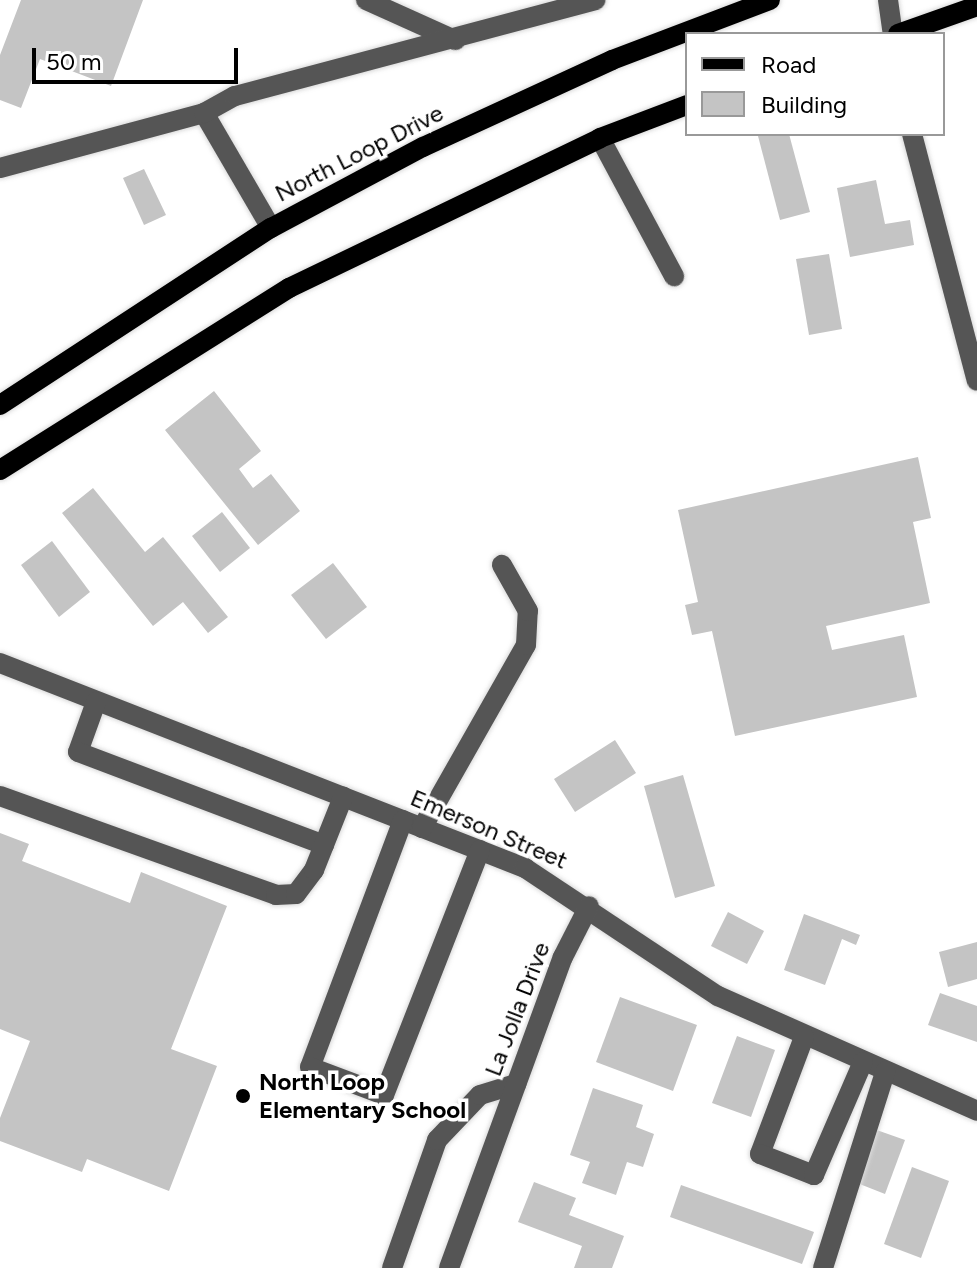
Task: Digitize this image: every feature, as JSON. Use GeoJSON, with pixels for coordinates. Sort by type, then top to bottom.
{"type":"FeatureCollection","features":[{"type":"Feature","properties":{"kind":"main road","name":"North Loop Drive"},"geometry":{"type":"LineString","coordinates":[[686,32],[770,0]]}},
{"type":"Feature","properties":{"kind":"main road"},"geometry":{"type":"LineString","coordinates":[[901,32],[977,6]]}},
{"type":"Feature","properties":{"kind":"main road","name":"North Loop Drive"},"geometry":{"type":"LineString","coordinates":[[0,405],[271,228],[612,60],[685,32]]}},
{"type":"Feature","properties":{"kind":"main road"},"geometry":{"type":"LineString","coordinates":[[0,470],[289,288],[600,138],[685,106]]}},
{"type":"Feature","properties":{"kind":"street"},"geometry":{"type":"LineString","coordinates":[[366,0],[455,40]]}},
{"type":"Feature","properties":{"kind":"street"},"geometry":{"type":"LineString","coordinates":[[0,168],[204,113],[235,96],[455,40],[595,0]]}},
{"type":"Feature","properties":{"kind":"street"},"geometry":{"type":"LineString","coordinates":[[888,0],[895,32]]}},
{"type":"Feature","properties":{"kind":"street"},"geometry":{"type":"LineString","coordinates":[[204,113],[271,228]]}},
{"type":"Feature","properties":{"kind":"street"},"geometry":{"type":"LineString","coordinates":[[913,136],[977,381]]}},
{"type":"Feature","properties":{"kind":"street"},"geometry":{"type":"LineString","coordinates":[[600,138],[674,276]]}},
{"type":"Feature","properties":{"kind":"street"},"geometry":{"type":"LineString","coordinates":[[480,850],[384,1095],[310,1067],[412,824],[526,645],[526,605],[502,565]]}},
{"type":"Feature","properties":{"kind":"street","name":"Emerson Street"},"geometry":{"type":"LineString","coordinates":[[0,663],[480,850],[589,906],[718,996],[804,1037],[977,1111]]}},
{"type":"Feature","properties":{"kind":"street"},"geometry":{"type":"LineString","coordinates":[[96,702],[78,752],[324,845]]}},
{"type":"Feature","properties":{"kind":"street"},"geometry":{"type":"LineString","coordinates":[[0,796],[276,895],[296,894],[324,845],[343,797]]}},
{"type":"Feature","properties":{"kind":"street","name":"La Jolla Drive"},"geometry":{"type":"LineString","coordinates":[[449,1268],[516,1084],[589,906]]}},
{"type":"Feature","properties":{"kind":"street"},"geometry":{"type":"LineString","coordinates":[[804,1037],[760,1154],[814,1175],[863,1062]]}},
{"type":"Feature","properties":{"kind":"street"},"geometry":{"type":"LineString","coordinates":[[823,1268],[885,1072]]}},
{"type":"Feature","properties":{"kind":"street"},"geometry":{"type":"LineString","coordinates":[[392,1268],[437,1140],[480,1095],[516,1084]]}},
{"type":"Feature","properties":{"kind":"building"},"geometry":{"type":"Polygon","coordinates":[[[21,0],[143,0],[111,86],[40,59],[21,108],[0,100],[0,55],[21,0]]]}},
{"type":"Feature","properties":{"kind":"building"},"geometry":{"type":"Polygon","coordinates":[[[758,136],[790,136],[810,212],[780,220],[758,136]]]}},
{"type":"Feature","properties":{"kind":"building"},"geometry":{"type":"Polygon","coordinates":[[[144,169],[166,215],[144,225],[123,178],[144,169]]]}},
{"type":"Feature","properties":{"kind":"building"},"geometry":{"type":"Polygon","coordinates":[[[876,180],[885,224],[910,220],[914,245],[850,257],[837,188],[876,180]]]}},
{"type":"Feature","properties":{"kind":"building"},"geometry":{"type":"Polygon","coordinates":[[[829,254],[842,329],[809,335],[796,259],[829,254]]]}},
{"type":"Feature","properties":{"kind":"building"},"geometry":{"type":"Polygon","coordinates":[[[214,391],[261,451],[239,469],[253,488],[271,474],[300,511],[258,545],[165,430],[214,391]]]}},
{"type":"Feature","properties":{"kind":"building"},"geometry":{"type":"Polygon","coordinates":[[[918,457],[931,518],[913,522],[930,603],[826,626],[832,650],[904,635],[917,697],[735,736],[712,631],[692,635],[685,605],[698,602],[678,510],[918,457]]]}},
{"type":"Feature","properties":{"kind":"building"},"geometry":{"type":"Polygon","coordinates":[[[93,488],[145,552],[163,537],[228,617],[208,633],[183,602],[153,626],[62,513],[93,488]]]}},
{"type":"Feature","properties":{"kind":"building"},"geometry":{"type":"Polygon","coordinates":[[[222,512],[250,548],[220,572],[192,536],[222,512]]]}},
{"type":"Feature","properties":{"kind":"building"},"geometry":{"type":"Polygon","coordinates":[[[52,541],[90,592],[59,617],[21,565],[52,541]]]}},
{"type":"Feature","properties":{"kind":"building"},"geometry":{"type":"Polygon","coordinates":[[[333,563],[367,607],[326,639],[291,595],[333,563]]]}},
{"type":"Feature","properties":{"kind":"building"},"geometry":{"type":"Polygon","coordinates":[[[615,740],[636,773],[575,812],[554,779],[615,740]]]}},
{"type":"Feature","properties":{"kind":"building"},"geometry":{"type":"Polygon","coordinates":[[[683,775],[715,886],[675,898],[644,786],[683,775]]]}},
{"type":"Feature","properties":{"kind":"building"},"geometry":{"type":"Polygon","coordinates":[[[0,833],[29,844],[22,861],[130,903],[141,872],[227,906],[171,1049],[217,1066],[169,1191],[87,1159],[82,1172],[0,1141],[0,1118],[30,1041],[0,1029],[0,833]]]}},
{"type":"Feature","properties":{"kind":"building"},"geometry":{"type":"Polygon","coordinates":[[[728,912],[764,931],[747,964],[711,946],[728,912]]]}},
{"type":"Feature","properties":{"kind":"building"},"geometry":{"type":"Polygon","coordinates":[[[804,914],[860,935],[856,945],[842,939],[825,985],[784,970],[804,914]]]}},
{"type":"Feature","properties":{"kind":"building"},"geometry":{"type":"Polygon","coordinates":[[[977,942],[977,979],[948,987],[939,952],[977,942]]]}},
{"type":"Feature","properties":{"kind":"building"},"geometry":{"type":"Polygon","coordinates":[[[940,993],[977,1006],[977,1042],[928,1025],[940,993]]]}},
{"type":"Feature","properties":{"kind":"building"},"geometry":{"type":"Polygon","coordinates":[[[620,997],[697,1025],[673,1091],[596,1062],[620,997]]]}},
{"type":"Feature","properties":{"kind":"building"},"geometry":{"type":"Polygon","coordinates":[[[737,1036],[775,1050],[751,1117],[712,1103],[737,1036]]]}},
{"type":"Feature","properties":{"kind":"building"},"geometry":{"type":"Polygon","coordinates":[[[593,1088],[643,1105],[636,1127],[654,1134],[643,1167],[627,1162],[616,1195],[582,1183],[590,1162],[570,1155],[593,1088]]]}},
{"type":"Feature","properties":{"kind":"building"},"geometry":{"type":"Polygon","coordinates":[[[871,1128],[905,1140],[885,1194],[852,1181],[871,1128]]]}},
{"type":"Feature","properties":{"kind":"building"},"geometry":{"type":"Polygon","coordinates":[[[912,1167],[949,1181],[921,1258],[884,1244],[912,1167]]]}},
{"type":"Feature","properties":{"kind":"building"},"geometry":{"type":"Polygon","coordinates":[[[534,1182],[576,1198],[569,1215],[624,1236],[612,1268],[574,1268],[582,1246],[518,1222],[534,1182]]]}},
{"type":"Feature","properties":{"kind":"building"},"geometry":{"type":"Polygon","coordinates":[[[681,1185],[814,1232],[802,1264],[670,1217],[681,1185]]]}},
{"type":"Feature","properties":{"kind":"place","name":"North Loop Elementary School"},"geometry":{"type":"Point","coordinates":[243,1096]}}]}
